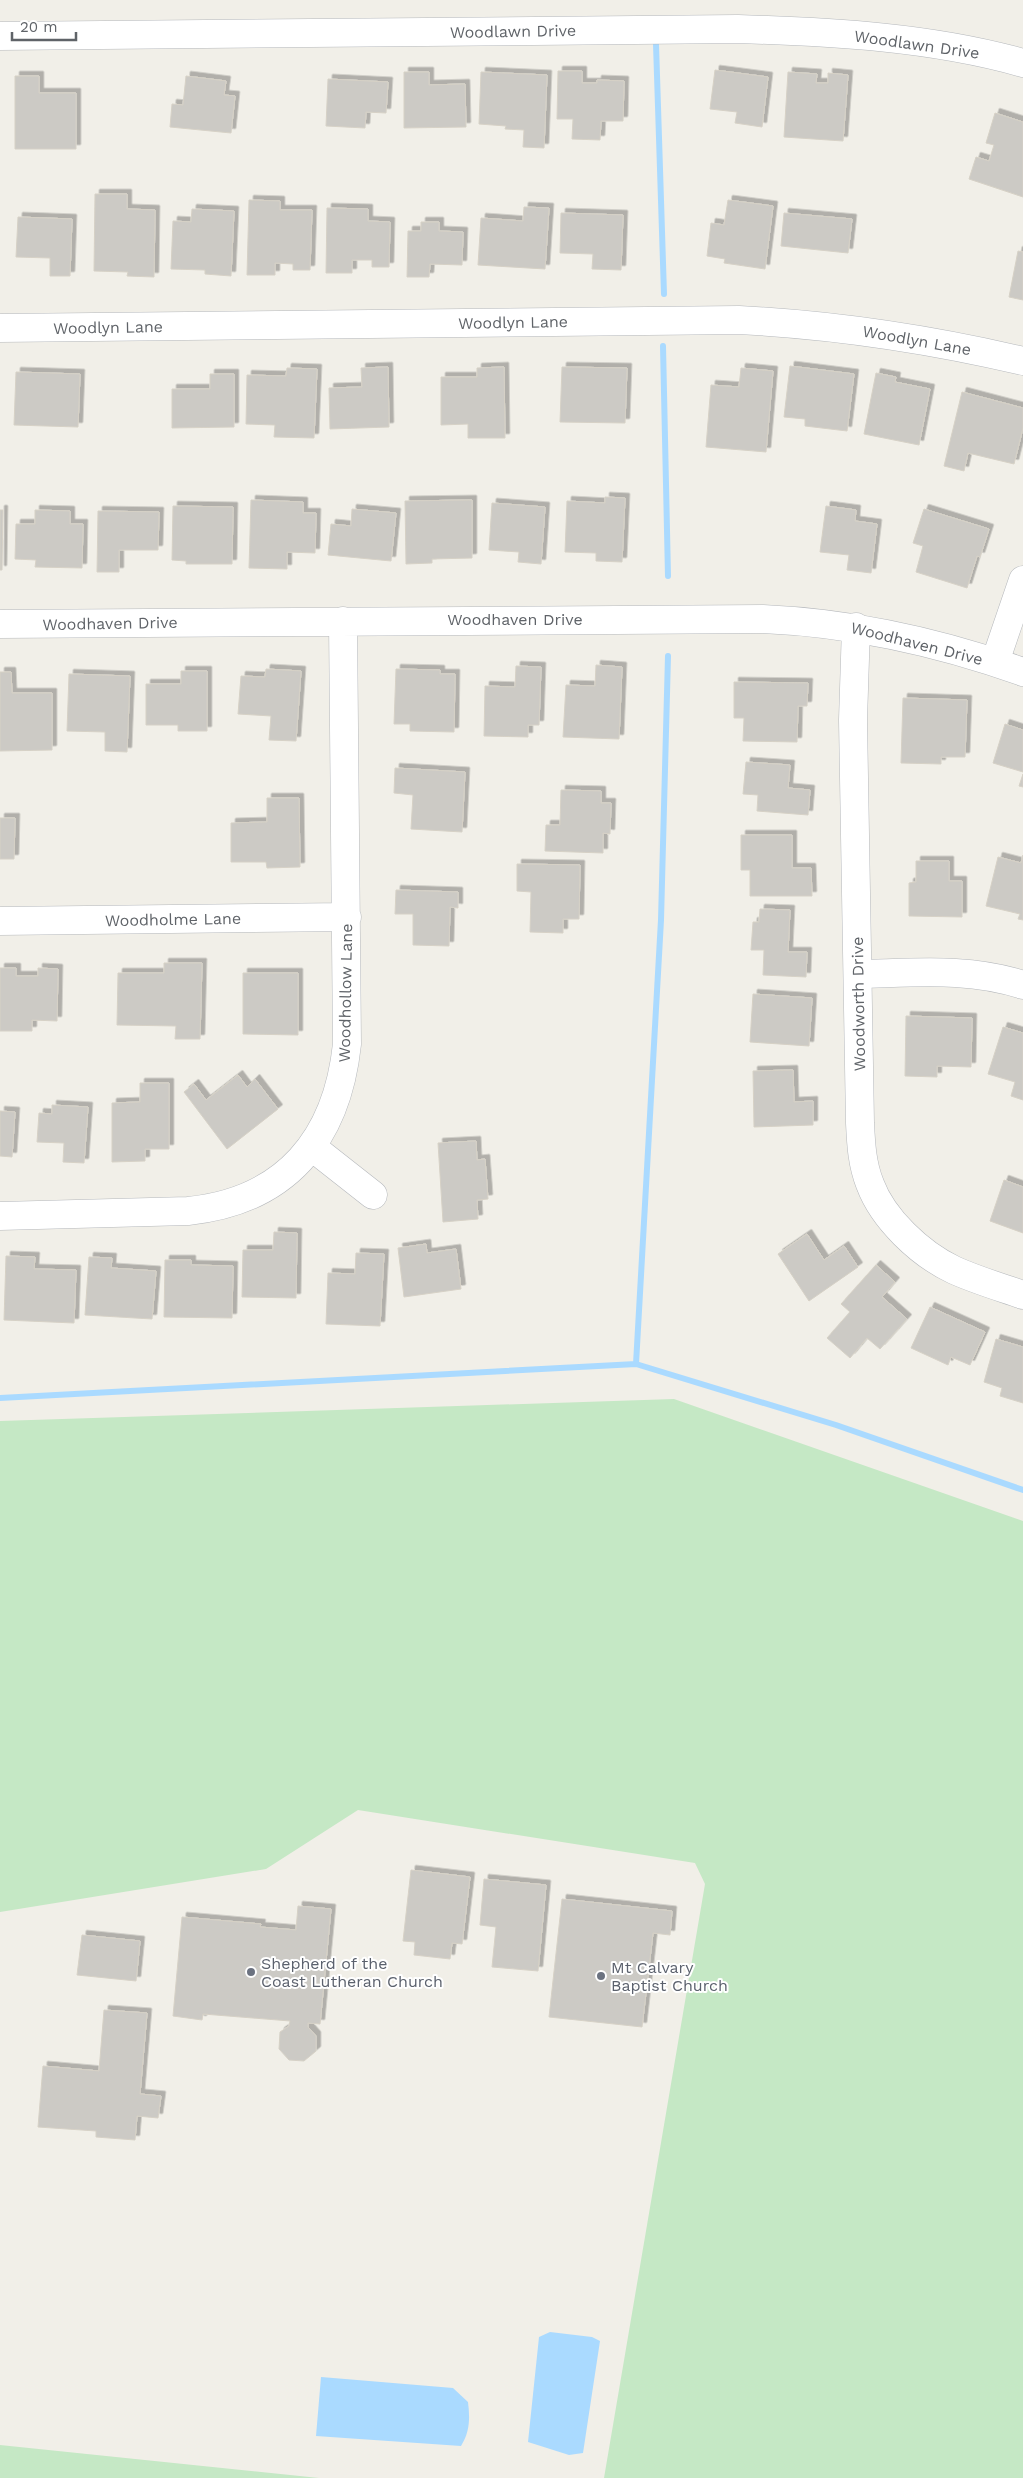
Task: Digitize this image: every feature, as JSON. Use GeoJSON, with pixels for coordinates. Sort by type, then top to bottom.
{"type":"FeatureCollection","features":[{"type":"Feature","properties":{"kind":"street","name":"Woodlawn Drive"},"geometry":{"type":"LineString","coordinates":[[0,36],[738,29],[855,36],[959,49],[1023,63]]}},
{"type":"Feature","properties":{"kind":"street","name":"Woodlyn Lane"},"geometry":{"type":"LineString","coordinates":[[0,328],[747,321],[876,332],[945,344],[1023,361]]}},
{"type":"Feature","properties":{"kind":"street"},"geometry":{"type":"LineString","coordinates":[[995,662],[1023,580]]}},
{"type":"Feature","properties":{"kind":"street","name":"Woodhaven Drive"},"geometry":{"type":"LineString","coordinates":[[0,624],[728,618],[795,620],[856,627],[936,645],[1023,672]]}},
{"type":"Feature","properties":{"kind":"street","name":"Woodhollow Lane"},"geometry":{"type":"LineString","coordinates":[[0,1216],[208,1209],[258,1191],[292,1169],[312,1147],[334,1107],[346,1060],[348,1030],[344,621]]}},
{"type":"Feature","properties":{"kind":"street","name":"Woodworth Drive"},"geometry":{"type":"LineString","coordinates":[[856,627],[853,720],[861,1144],[866,1174],[875,1195],[902,1230],[940,1262],[970,1276],[1023,1295]]}},
{"type":"Feature","properties":{"kind":"street","name":"Woodholme Lane"},"geometry":{"type":"LineString","coordinates":[[0,921],[346,918]]}},
{"type":"Feature","properties":{"kind":"street"},"geometry":{"type":"LineString","coordinates":[[858,974],[960,972],[997,978],[1023,985]]}},
{"type":"Feature","properties":{"kind":"street"},"geometry":{"type":"LineString","coordinates":[[312,1147],[373,1194]]}},
{"type":"Feature","properties":{"kind":"green space"},"geometry":{"type":"Polygon","coordinates":[[[674,1399],[1023,1521],[1023,2478],[604,2478],[705,1884],[695,1863],[358,1810],[266,1869],[0,1912],[0,1421],[674,1399]]]}},
{"type":"Feature","properties":{"kind":"green space"},"geometry":{"type":"Polygon","coordinates":[[[0,2445],[319,2478],[0,2478],[0,2445]]]}},
{"type":"Feature","properties":{"kind":"water"},"geometry":{"type":"Polygon","coordinates":[[[550,2332],[592,2337],[600,2341],[583,2453],[569,2455],[528,2442],[539,2337],[550,2332]]]}},
{"type":"Feature","properties":{"kind":"water"},"geometry":{"type":"Polygon","coordinates":[[[321,2377],[453,2388],[468,2402],[469,2425],[464,2441],[461,2446],[316,2436],[321,2377]]]}},
{"type":"Feature","properties":{"kind":"building"},"geometry":{"type":"Polygon","coordinates":[[[715,70],[768,77],[762,127],[735,123],[737,112],[710,109],[715,70]]]}},
{"type":"Feature","properties":{"kind":"building"},"geometry":{"type":"Polygon","coordinates":[[[558,71],[582,71],[582,83],[597,83],[597,80],[624,81],[623,121],[601,121],[600,140],[572,139],[573,119],[557,119],[558,71]]]}},
{"type":"Feature","properties":{"kind":"building"},"geometry":{"type":"Polygon","coordinates":[[[404,72],[429,72],[429,85],[465,84],[466,127],[404,128],[404,72]]]}},
{"type":"Feature","properties":{"kind":"building"},"geometry":{"type":"Polygon","coordinates":[[[481,72],[547,75],[544,148],[523,147],[524,130],[505,129],[506,126],[479,124],[481,72]]]}},
{"type":"Feature","properties":{"kind":"building"},"geometry":{"type":"Polygon","coordinates":[[[788,72],[817,74],[816,83],[828,83],[828,73],[848,75],[843,141],[784,137],[788,72]]]}},
{"type":"Feature","properties":{"kind":"building"},"geometry":{"type":"Polygon","coordinates":[[[15,76],[39,76],[39,93],[76,93],[76,149],[15,149],[15,76]]]}},
{"type":"Feature","properties":{"kind":"building"},"geometry":{"type":"Polygon","coordinates":[[[186,76],[226,81],[224,95],[235,96],[231,133],[170,127],[172,104],[183,105],[186,76]]]}},
{"type":"Feature","properties":{"kind":"building"},"geometry":{"type":"Polygon","coordinates":[[[328,79],[388,82],[386,113],[366,112],[365,128],[326,126],[328,79]]]}},
{"type":"Feature","properties":{"kind":"building"},"geometry":{"type":"Polygon","coordinates":[[[995,113],[1023,122],[1023,197],[969,179],[976,157],[989,161],[994,145],[986,143],[995,113]]]}},
{"type":"Feature","properties":{"kind":"building"},"geometry":{"type":"Polygon","coordinates":[[[95,194],[127,194],[127,209],[155,210],[154,277],[127,276],[128,272],[94,271],[95,194]]]}},
{"type":"Feature","properties":{"kind":"building"},"geometry":{"type":"Polygon","coordinates":[[[249,200],[280,201],[280,210],[312,210],[310,270],[293,270],[293,264],[275,263],[275,275],[247,275],[249,200]]]}},
{"type":"Feature","properties":{"kind":"building"},"geometry":{"type":"Polygon","coordinates":[[[728,200],[773,206],[765,269],[724,263],[725,259],[707,256],[711,223],[724,225],[728,200]]]}},
{"type":"Feature","properties":{"kind":"building"},"geometry":{"type":"Polygon","coordinates":[[[524,207],[549,208],[545,269],[478,265],[481,218],[523,221],[524,207]]]}},
{"type":"Feature","properties":{"kind":"building"},"geometry":{"type":"Polygon","coordinates":[[[327,208],[368,209],[368,221],[390,222],[389,267],[372,267],[372,260],[352,260],[352,273],[326,273],[327,208]]]}},
{"type":"Feature","properties":{"kind":"building"},"geometry":{"type":"Polygon","coordinates":[[[192,209],[234,211],[231,276],[205,274],[205,270],[171,269],[173,221],[191,222],[192,209]]]}},
{"type":"Feature","properties":{"kind":"building"},"geometry":{"type":"Polygon","coordinates":[[[561,213],[623,215],[621,270],[592,269],[593,254],[560,253],[561,213]]]}},
{"type":"Feature","properties":{"kind":"building"},"geometry":{"type":"Polygon","coordinates":[[[784,213],[852,219],[848,253],[781,246],[784,213]]]}},
{"type":"Feature","properties":{"kind":"building"},"geometry":{"type":"Polygon","coordinates":[[[18,217],[72,219],[70,276],[50,276],[50,258],[16,257],[18,217]]]}},
{"type":"Feature","properties":{"kind":"building"},"geometry":{"type":"Polygon","coordinates":[[[421,222],[439,222],[439,231],[463,232],[462,265],[430,264],[429,277],[407,277],[408,231],[421,231],[421,222]]]}},
{"type":"Feature","properties":{"kind":"building"},"geometry":{"type":"Polygon","coordinates":[[[1018,251],[1023,252],[1023,300],[1009,297],[1018,251]]]}},
{"type":"Feature","properties":{"kind":"building"},"geometry":{"type":"Polygon","coordinates":[[[790,366],[854,374],[847,431],[805,426],[805,419],[784,417],[790,366]]]}},
{"type":"Feature","properties":{"kind":"building"},"geometry":{"type":"Polygon","coordinates":[[[388,367],[389,427],[330,429],[329,388],[362,387],[361,368],[388,367]]]}},
{"type":"Feature","properties":{"kind":"building"},"geometry":{"type":"Polygon","coordinates":[[[504,367],[505,438],[468,438],[468,424],[441,425],[441,377],[477,377],[477,368],[504,367]]]}},
{"type":"Feature","properties":{"kind":"building"},"geometry":{"type":"Polygon","coordinates":[[[562,367],[627,368],[625,423],[560,422],[562,367]]]}},
{"type":"Feature","properties":{"kind":"building"},"geometry":{"type":"Polygon","coordinates":[[[287,368],[317,369],[314,438],[274,437],[275,425],[246,424],[247,375],[286,376],[287,368]]]}},
{"type":"Feature","properties":{"kind":"building"},"geometry":{"type":"Polygon","coordinates":[[[741,368],[773,371],[766,452],[706,447],[711,385],[739,387],[741,368]]]}},
{"type":"Feature","properties":{"kind":"building"},"geometry":{"type":"Polygon","coordinates":[[[16,372],[80,374],[78,427],[14,425],[16,372]]]}},
{"type":"Feature","properties":{"kind":"building"},"geometry":{"type":"Polygon","coordinates":[[[876,373],[896,377],[895,382],[930,389],[919,445],[864,434],[876,373]]]}},
{"type":"Feature","properties":{"kind":"building"},"geometry":{"type":"Polygon","coordinates":[[[210,374],[234,374],[234,427],[172,428],[172,389],[210,389],[210,374]]]}},
{"type":"Feature","properties":{"kind":"building"},"geometry":{"type":"Polygon","coordinates":[[[962,392],[1023,408],[1023,428],[1014,464],[968,453],[964,471],[944,466],[962,392]]]}},
{"type":"Feature","properties":{"kind":"building"},"geometry":{"type":"Polygon","coordinates":[[[605,497],[625,498],[622,562],[596,561],[596,553],[565,552],[567,501],[605,503],[605,497]]]}},
{"type":"Feature","properties":{"kind":"building"},"geometry":{"type":"Polygon","coordinates":[[[251,500],[303,502],[303,513],[316,513],[315,553],[287,552],[287,569],[249,568],[251,500]]]}},
{"type":"Feature","properties":{"kind":"building"},"geometry":{"type":"Polygon","coordinates":[[[472,500],[472,558],[432,559],[432,563],[406,564],[405,501],[472,500]]]}},
{"type":"Feature","properties":{"kind":"building"},"geometry":{"type":"Polygon","coordinates":[[[492,503],[545,507],[541,564],[518,562],[519,552],[489,550],[492,503]]]}},
{"type":"Feature","properties":{"kind":"building"},"geometry":{"type":"Polygon","coordinates":[[[173,506],[233,507],[232,564],[186,564],[186,561],[172,560],[173,506]]]}},
{"type":"Feature","properties":{"kind":"building"},"geometry":{"type":"Polygon","coordinates":[[[826,506],[856,510],[855,521],[877,524],[871,573],[847,570],[849,555],[820,552],[826,506]]]}},
{"type":"Feature","properties":{"kind":"building"},"geometry":{"type":"Polygon","coordinates":[[[352,509],[396,513],[391,561],[328,555],[331,524],[351,526],[352,509]]]}},
{"type":"Feature","properties":{"kind":"building"},"geometry":{"type":"Polygon","coordinates":[[[924,509],[989,529],[980,557],[977,556],[967,588],[916,572],[923,546],[913,543],[924,509]]]}},
{"type":"Feature","properties":{"kind":"building"},"geometry":{"type":"Polygon","coordinates":[[[0,510],[3,510],[2,570],[0,570],[0,510]]]}},
{"type":"Feature","properties":{"kind":"building"},"geometry":{"type":"Polygon","coordinates":[[[35,510],[70,511],[70,524],[83,524],[82,568],[35,567],[36,560],[15,559],[16,524],[35,524],[35,510]]]}},
{"type":"Feature","properties":{"kind":"building"},"geometry":{"type":"Polygon","coordinates":[[[98,511],[159,512],[158,550],[119,550],[119,572],[97,572],[98,511]]]}},
{"type":"Feature","properties":{"kind":"building"},"geometry":{"type":"Polygon","coordinates":[[[596,665],[622,667],[619,739],[563,737],[566,685],[595,686],[596,665]]]}},
{"type":"Feature","properties":{"kind":"building"},"geometry":{"type":"Polygon","coordinates":[[[516,666],[541,667],[539,725],[528,725],[528,737],[484,736],[485,686],[515,687],[516,666]]]}},
{"type":"Feature","properties":{"kind":"building"},"geometry":{"type":"Polygon","coordinates":[[[266,669],[301,671],[296,741],[269,740],[271,716],[238,714],[241,676],[265,677],[266,669]]]}},
{"type":"Feature","properties":{"kind":"building"},"geometry":{"type":"Polygon","coordinates":[[[396,669],[440,670],[440,674],[455,674],[454,732],[410,731],[410,724],[394,724],[396,669]]]}},
{"type":"Feature","properties":{"kind":"building"},"geometry":{"type":"Polygon","coordinates":[[[181,671],[207,671],[207,731],[178,731],[178,725],[146,725],[146,684],[181,684],[181,671]]]}},
{"type":"Feature","properties":{"kind":"building"},"geometry":{"type":"Polygon","coordinates":[[[0,672],[11,672],[12,693],[52,693],[52,750],[0,751],[0,672]]]}},
{"type":"Feature","properties":{"kind":"building"},"geometry":{"type":"Polygon","coordinates":[[[69,674],[130,676],[127,752],[105,751],[105,732],[67,731],[69,674]]]}},
{"type":"Feature","properties":{"kind":"building"},"geometry":{"type":"Polygon","coordinates":[[[734,682],[808,683],[807,706],[798,706],[797,742],[743,741],[744,718],[734,718],[734,682]]]}},
{"type":"Feature","properties":{"kind":"building"},"geometry":{"type":"Polygon","coordinates":[[[903,698],[967,700],[965,757],[941,757],[941,764],[901,763],[903,698]]]}},
{"type":"Feature","properties":{"kind":"building"},"geometry":{"type":"Polygon","coordinates":[[[1005,724],[1023,730],[1023,772],[993,763],[1005,724]]]}},
{"type":"Feature","properties":{"kind":"building"},"geometry":{"type":"Polygon","coordinates":[[[746,762],[790,765],[788,788],[810,790],[808,815],[757,811],[758,795],[743,794],[746,762]]]}},
{"type":"Feature","properties":{"kind":"building"},"geometry":{"type":"Polygon","coordinates":[[[395,768],[465,772],[462,832],[411,829],[413,795],[394,793],[395,768]]]}},
{"type":"Feature","properties":{"kind":"building"},"geometry":{"type":"Polygon","coordinates":[[[1023,774],[1023,787],[1019,786],[1023,774]]]}},
{"type":"Feature","properties":{"kind":"building"},"geometry":{"type":"Polygon","coordinates":[[[561,790],[601,791],[601,803],[611,803],[610,834],[603,833],[603,853],[545,851],[546,825],[560,825],[561,790]]]}},
{"type":"Feature","properties":{"kind":"building"},"geometry":{"type":"Polygon","coordinates":[[[267,798],[299,798],[300,867],[267,868],[266,862],[231,862],[231,823],[267,822],[267,798]]]}},
{"type":"Feature","properties":{"kind":"building"},"geometry":{"type":"Polygon","coordinates":[[[0,818],[15,818],[14,859],[0,859],[0,818]]]}},
{"type":"Feature","properties":{"kind":"building"},"geometry":{"type":"Polygon","coordinates":[[[741,835],[792,835],[792,868],[811,868],[812,896],[750,896],[750,870],[741,870],[741,835]]]}},
{"type":"Feature","properties":{"kind":"building"},"geometry":{"type":"Polygon","coordinates":[[[1023,855],[1023,920],[1018,919],[1020,914],[986,906],[998,857],[1021,863],[1023,855]]]}},
{"type":"Feature","properties":{"kind":"building"},"geometry":{"type":"Polygon","coordinates":[[[916,861],[949,861],[949,881],[962,881],[962,917],[909,916],[909,883],[916,882],[916,861]]]}},
{"type":"Feature","properties":{"kind":"building"},"geometry":{"type":"Polygon","coordinates":[[[517,864],[580,865],[579,919],[563,919],[563,933],[530,932],[531,892],[517,891],[517,864]]]}},
{"type":"Feature","properties":{"kind":"building"},"geometry":{"type":"Polygon","coordinates":[[[396,890],[458,892],[458,908],[450,907],[449,946],[413,945],[413,914],[395,914],[396,890]]]}},
{"type":"Feature","properties":{"kind":"building"},"geometry":{"type":"Polygon","coordinates":[[[760,909],[790,910],[788,952],[807,952],[806,977],[763,975],[764,950],[751,950],[753,922],[759,922],[760,909]]]}},
{"type":"Feature","properties":{"kind":"building"},"geometry":{"type":"Polygon","coordinates":[[[164,963],[202,963],[200,1039],[175,1039],[176,1026],[117,1025],[118,973],[164,973],[164,963]]]}},
{"type":"Feature","properties":{"kind":"building"},"geometry":{"type":"Polygon","coordinates":[[[0,968],[16,968],[16,976],[38,976],[38,968],[58,969],[57,1021],[32,1020],[32,1031],[0,1031],[0,968]]]}},
{"type":"Feature","properties":{"kind":"building"},"geometry":{"type":"Polygon","coordinates":[[[243,973],[298,973],[298,1035],[243,1034],[243,973]]]}},
{"type":"Feature","properties":{"kind":"building"},"geometry":{"type":"Polygon","coordinates":[[[753,994],[812,998],[809,1046],[750,1042],[753,994]]]}},
{"type":"Feature","properties":{"kind":"building"},"geometry":{"type":"Polygon","coordinates":[[[906,1016],[972,1018],[971,1067],[937,1066],[937,1077],[905,1076],[906,1016]]]}},
{"type":"Feature","properties":{"kind":"building"},"geometry":{"type":"Polygon","coordinates":[[[1003,1027],[1023,1033],[1023,1100],[1011,1096],[1015,1082],[988,1074],[1003,1027]]]}},
{"type":"Feature","properties":{"kind":"building"},"geometry":{"type":"Polygon","coordinates":[[[793,1070],[794,1102],[813,1101],[813,1125],[754,1127],[753,1071],[793,1070]]]}},
{"type":"Feature","properties":{"kind":"building"},"geometry":{"type":"Polygon","coordinates":[[[238,1075],[247,1087],[255,1079],[278,1109],[227,1149],[184,1092],[194,1084],[206,1100],[238,1075]]]}},
{"type":"Feature","properties":{"kind":"building"},"geometry":{"type":"Polygon","coordinates":[[[140,1083],[169,1083],[169,1149],[145,1149],[145,1161],[112,1162],[112,1103],[140,1102],[140,1083]]]}},
{"type":"Feature","properties":{"kind":"building"},"geometry":{"type":"Polygon","coordinates":[[[52,1105],[88,1107],[84,1163],[63,1162],[64,1143],[37,1142],[39,1113],[52,1114],[52,1105]]]}},
{"type":"Feature","properties":{"kind":"building"},"geometry":{"type":"Polygon","coordinates":[[[0,1111],[15,1112],[12,1157],[0,1156],[0,1111]]]}},
{"type":"Feature","properties":{"kind":"building"},"geometry":{"type":"Polygon","coordinates":[[[476,1141],[477,1160],[485,1159],[488,1199],[477,1200],[478,1219],[443,1222],[438,1143],[476,1141]]]}},
{"type":"Feature","properties":{"kind":"building"},"geometry":{"type":"Polygon","coordinates":[[[1004,1180],[1023,1187],[1023,1233],[990,1221],[1004,1180]]]}},
{"type":"Feature","properties":{"kind":"building"},"geometry":{"type":"Polygon","coordinates":[[[274,1232],[297,1233],[296,1298],[242,1297],[243,1250],[273,1250],[274,1232]]]}},
{"type":"Feature","properties":{"kind":"building"},"geometry":{"type":"Polygon","coordinates":[[[807,1234],[824,1260],[844,1246],[858,1267],[809,1301],[778,1254],[807,1234]]]}},
{"type":"Feature","properties":{"kind":"building"},"geometry":{"type":"Polygon","coordinates":[[[426,1244],[427,1253],[456,1249],[461,1289],[404,1297],[398,1248],[426,1244]]]}},
{"type":"Feature","properties":{"kind":"building"},"geometry":{"type":"Polygon","coordinates":[[[356,1253],[384,1254],[380,1326],[326,1324],[328,1273],[355,1274],[356,1253]]]}},
{"type":"Feature","properties":{"kind":"building"},"geometry":{"type":"Polygon","coordinates":[[[6,1256],[35,1257],[34,1269],[76,1270],[74,1323],[4,1320],[6,1256]]]}},
{"type":"Feature","properties":{"kind":"building"},"geometry":{"type":"Polygon","coordinates":[[[89,1257],[112,1258],[111,1268],[156,1271],[152,1319],[85,1315],[89,1257]]]}},
{"type":"Feature","properties":{"kind":"building"},"geometry":{"type":"Polygon","coordinates":[[[165,1260],[191,1260],[191,1265],[233,1266],[232,1318],[164,1317],[165,1260]]]}},
{"type":"Feature","properties":{"kind":"building"},"geometry":{"type":"Polygon","coordinates":[[[876,1265],[895,1282],[882,1297],[907,1319],[880,1349],[867,1338],[850,1358],[827,1338],[850,1312],[841,1304],[876,1265]]]}},
{"type":"Feature","properties":{"kind":"building"},"geometry":{"type":"Polygon","coordinates":[[[930,1307],[985,1332],[970,1365],[951,1357],[948,1365],[911,1348],[930,1307]]]}},
{"type":"Feature","properties":{"kind":"building"},"geometry":{"type":"Polygon","coordinates":[[[996,1339],[1023,1347],[1023,1403],[1000,1396],[1002,1388],[984,1382],[996,1339]]]}},
{"type":"Feature","properties":{"kind":"building"},"geometry":{"type":"Polygon","coordinates":[[[411,1870],[470,1877],[462,1944],[452,1943],[450,1959],[414,1955],[415,1942],[403,1941],[411,1870]]]}},
{"type":"Feature","properties":{"kind":"building"},"geometry":{"type":"Polygon","coordinates":[[[484,1879],[546,1885],[538,1971],[492,1967],[496,1927],[480,1925],[484,1879]]]}},
{"type":"Feature","properties":{"kind":"building","name":"Mt Calvary Baptist Church"},"geometry":{"type":"Polygon","coordinates":[[[562,1899],[672,1911],[670,1935],[653,1933],[642,2027],[549,2017],[562,1899]]]}},
{"type":"Feature","properties":{"kind":"building","name":"Shepherd of the Coast Lutheran Church"},"geometry":{"type":"Polygon","coordinates":[[[298,1906],[331,1909],[320,2024],[308,2023],[308,2027],[316,2036],[316,2051],[304,2061],[289,2060],[279,2049],[280,2032],[289,2026],[290,2021],[203,2014],[202,2020],[173,2016],[182,1917],[261,1924],[260,1927],[296,1930],[298,1906]]]}},
{"type":"Feature","properties":{"kind":"building"},"geometry":{"type":"Polygon","coordinates":[[[82,1935],[140,1941],[136,1981],[77,1975],[82,1935]]]}},
{"type":"Feature","properties":{"kind":"building"},"geometry":{"type":"Polygon","coordinates":[[[104,2010],[147,2013],[140,2094],[161,2096],[158,2118],[137,2116],[135,2140],[96,2137],[96,2131],[38,2127],[43,2066],[99,2071],[104,2010]]]}},
{"type":"Feature","properties":{"kind":"waterway"},"geometry":{"type":"LineString","coordinates":[[656,44],[664,294]]}},
{"type":"Feature","properties":{"kind":"waterway"},"geometry":{"type":"LineString","coordinates":[[663,346],[668,576]]}},
{"type":"Feature","properties":{"kind":"waterway"},"geometry":{"type":"LineString","coordinates":[[636,1364],[661,920],[668,656]]}},
{"type":"Feature","properties":{"kind":"waterway"},"geometry":{"type":"LineString","coordinates":[[0,1398],[636,1364],[836,1425],[1023,1490]]}},
{"type":"Feature","properties":{"kind":"place","name":"Shepherd of the Coast Lutheran Church"},"geometry":{"type":"Point","coordinates":[251,1972]}},
{"type":"Feature","properties":{"kind":"place","name":"Mt Calvary Baptist Church"},"geometry":{"type":"Point","coordinates":[601,1976]}}]}
